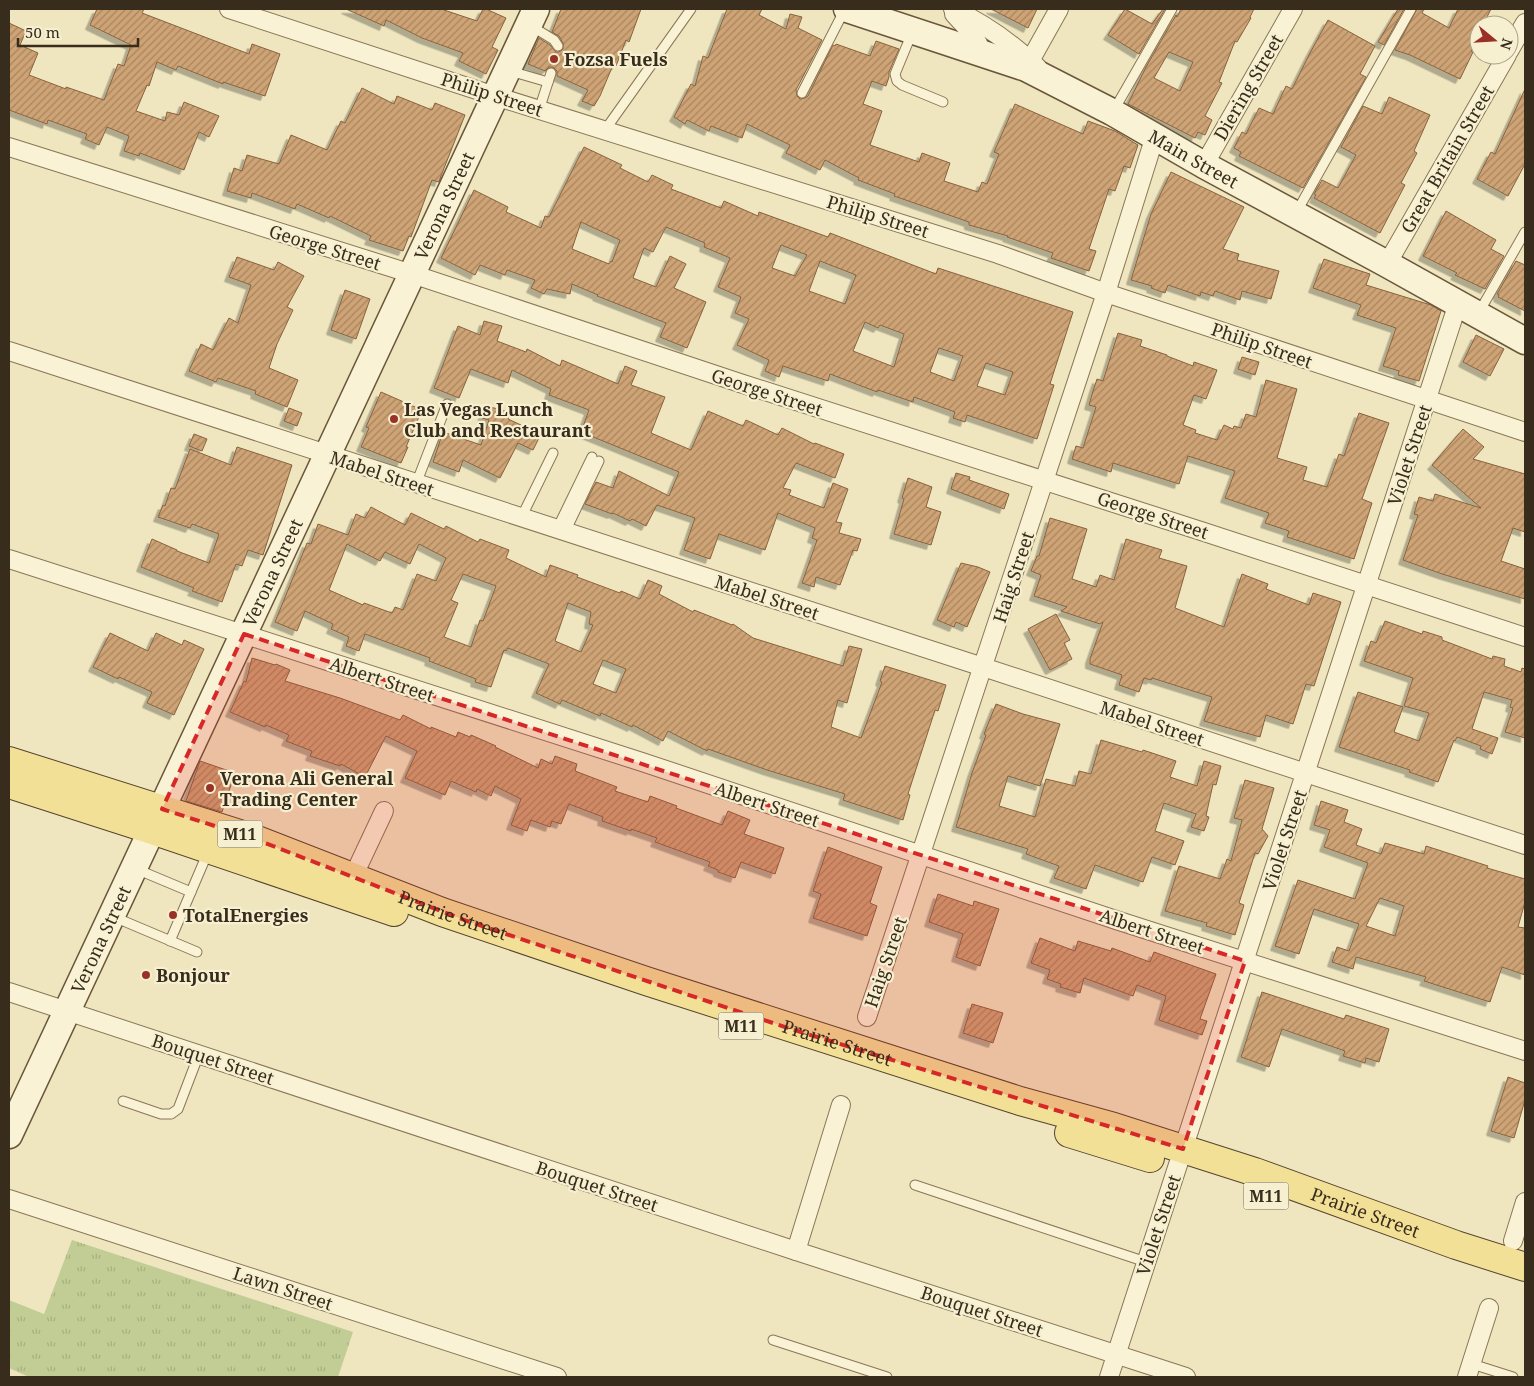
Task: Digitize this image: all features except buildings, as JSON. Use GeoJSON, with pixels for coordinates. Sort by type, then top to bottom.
{"type":"FeatureCollection","features":[{"type":"Feature","properties":{"kind":"main road","name":"Main Street"},"geometry":{"type":"LineString","coordinates":[[846,9],[982,53],[1028,64],[1054,82],[1112,112],[1204,165],[1525,341]]}},
{"type":"Feature","properties":{"kind":"main road","name":"Verona Street"},"geometry":{"type":"LineString","coordinates":[[9,1135],[532,17]]}},
{"type":"Feature","properties":{"kind":"main road","name":"Prairie Street"},"geometry":{"type":"LineString","coordinates":[[9,762],[157,820],[209,849],[630,991],[1091,1141],[1255,1172],[1438,1238],[1525,1267]]}},
{"type":"Feature","properties":{"kind":"main road","name":"Prairie Street"},"geometry":{"type":"LineString","coordinates":[[9,784],[157,820],[252,838],[442,912],[655,984],[1020,1101],[1114,1127],[1180,1158],[1313,1211],[1525,1283]]}},
{"type":"Feature","properties":{"kind":"street","name":"Philip Street"},"geometry":{"type":"LineString","coordinates":[[229,9],[495,96],[998,254],[1106,293],[1525,432]]}},
{"type":"Feature","properties":{"kind":"street"},"geometry":{"type":"LineString","coordinates":[[949,9],[972,33],[982,53]]}},
{"type":"Feature","properties":{"kind":"street"},"geometry":{"type":"LineString","coordinates":[[953,9],[987,27],[1014,46],[1028,64],[1059,9]]}},
{"type":"Feature","properties":{"kind":"street","name":"Diering Street"},"geometry":{"type":"LineString","coordinates":[[1204,165],[1293,9]]}},
{"type":"Feature","properties":{"kind":"street","name":"Great Britain Street"},"geometry":{"type":"LineString","coordinates":[[1387,264],[1501,65]]}},
{"type":"Feature","properties":{"kind":"street","name":"Haig Street"},"geometry":{"type":"LineString","coordinates":[[867,1017],[1106,293],[1155,136]]}},
{"type":"Feature","properties":{"kind":"street","name":"George Street"},"geometry":{"type":"LineString","coordinates":[[9,147],[412,274],[740,383],[1525,637]]}},
{"type":"Feature","properties":{"kind":"street","name":"Violet Street"},"geometry":{"type":"LineString","coordinates":[[1109,1377],[1427,401],[1468,309]]}},
{"type":"Feature","properties":{"kind":"street","name":"Mabel Street"},"geometry":{"type":"LineString","coordinates":[[9,351],[1525,845]]}},
{"type":"Feature","properties":{"kind":"street","name":"Albert Street"},"geometry":{"type":"LineString","coordinates":[[9,559],[633,759],[1106,917],[1525,1051]]}},
{"type":"Feature","properties":{"kind":"street"},"geometry":{"type":"LineString","coordinates":[[353,876],[384,812]]}},
{"type":"Feature","properties":{"kind":"street","name":"Bouquet Street"},"geometry":{"type":"LineString","coordinates":[[9,992],[1186,1377]]}},
{"type":"Feature","properties":{"kind":"street"},"geometry":{"type":"LineString","coordinates":[[796,1251],[841,1105]]}},
{"type":"Feature","properties":{"kind":"street","name":"Lawn Street"},"geometry":{"type":"LineString","coordinates":[[9,1199],[557,1377]]}},
{"type":"Feature","properties":{"kind":"street"},"geometry":{"type":"LineString","coordinates":[[1513,1241],[1525,1202]]}},
{"type":"Feature","properties":{"kind":"street"},"geometry":{"type":"LineString","coordinates":[[1470,1371],[1489,1308]]}},
{"type":"Feature","properties":{"kind":"lane"},"geometry":{"type":"LineString","coordinates":[[605,130],[691,9]]}},
{"type":"Feature","properties":{"kind":"lane"},"geometry":{"type":"LineString","coordinates":[[802,93],[846,9]]}},
{"type":"Feature","properties":{"kind":"lane"},"geometry":{"type":"LineString","coordinates":[[1112,112],[1172,9]]}},
{"type":"Feature","properties":{"kind":"lane"},"geometry":{"type":"LineString","coordinates":[[1296,214],[1411,9]]}},
{"type":"Feature","properties":{"kind":"lane"},"geometry":{"type":"LineString","coordinates":[[532,17],[558,46]]}},
{"type":"Feature","properties":{"kind":"lane"},"geometry":{"type":"LineString","coordinates":[[914,31],[895,74],[897,81],[902,85],[943,102]]}},
{"type":"Feature","properties":{"kind":"lane"},"geometry":{"type":"LineString","coordinates":[[507,70],[549,77],[539,110]]}},
{"type":"Feature","properties":{"kind":"lane"},"geometry":{"type":"LineString","coordinates":[[1468,309],[1525,232]]}},
{"type":"Feature","properties":{"kind":"lane"},"geometry":{"type":"LineString","coordinates":[[416,484],[447,404]]}},
{"type":"Feature","properties":{"kind":"lane"},"geometry":{"type":"LineString","coordinates":[[522,518],[553,453]]}},
{"type":"Feature","properties":{"kind":"lane"},"geometry":{"type":"LineString","coordinates":[[561,531],[596,459]]}},
{"type":"Feature","properties":{"kind":"lane"},"geometry":{"type":"LineString","coordinates":[[170,941],[209,849]]}},
{"type":"Feature","properties":{"kind":"lane"},"geometry":{"type":"LineString","coordinates":[[134,869],[191,892]]}},
{"type":"Feature","properties":{"kind":"lane"},"geometry":{"type":"LineString","coordinates":[[111,916],[197,952]]}},
{"type":"Feature","properties":{"kind":"lane"},"geometry":{"type":"LineString","coordinates":[[123,1101],[161,1114],[171,1114],[178,1109],[199,1054]]}},
{"type":"Feature","properties":{"kind":"lane"},"geometry":{"type":"LineString","coordinates":[[915,1185],[1146,1262]]}},
{"type":"Feature","properties":{"kind":"lane"},"geometry":{"type":"LineString","coordinates":[[773,1340],[887,1377]]}},
{"type":"Feature","properties":{"kind":"lane"},"geometry":{"type":"LineString","coordinates":[[1470,1371],[1513,1377]]}},
{"type":"Feature","properties":{"kind":"highlighted area"},"geometry":{"type":"Polygon","coordinates":[[[244,634],[1245,961],[1183,1149],[791,1029],[467,921],[252,838],[162,809],[244,634]]]}},
{"type":"Feature","properties":{"kind":"green space"},"geometry":{"type":"Polygon","coordinates":[[[72,1240],[353,1332],[338,1377],[29,1377],[9,1368],[9,1300],[44,1314],[72,1240]]]}},
{"type":"Feature","properties":{"kind":"place","name":"Fozsa Fuels"},"geometry":{"type":"Point","coordinates":[554,59]}},
{"type":"Feature","properties":{"kind":"place","name":"Las Vegas Lunch Club and Restaurant"},"geometry":{"type":"Point","coordinates":[394,419]}},
{"type":"Feature","properties":{"kind":"place","name":"Verona Ali General Trading Center"},"geometry":{"type":"Point","coordinates":[210,788]}},
{"type":"Feature","properties":{"kind":"place","name":"TotalEnergies"},"geometry":{"type":"Point","coordinates":[173,915]}},
{"type":"Feature","properties":{"kind":"place","name":"Bonjour"},"geometry":{"type":"Point","coordinates":[146,975]}}]}
